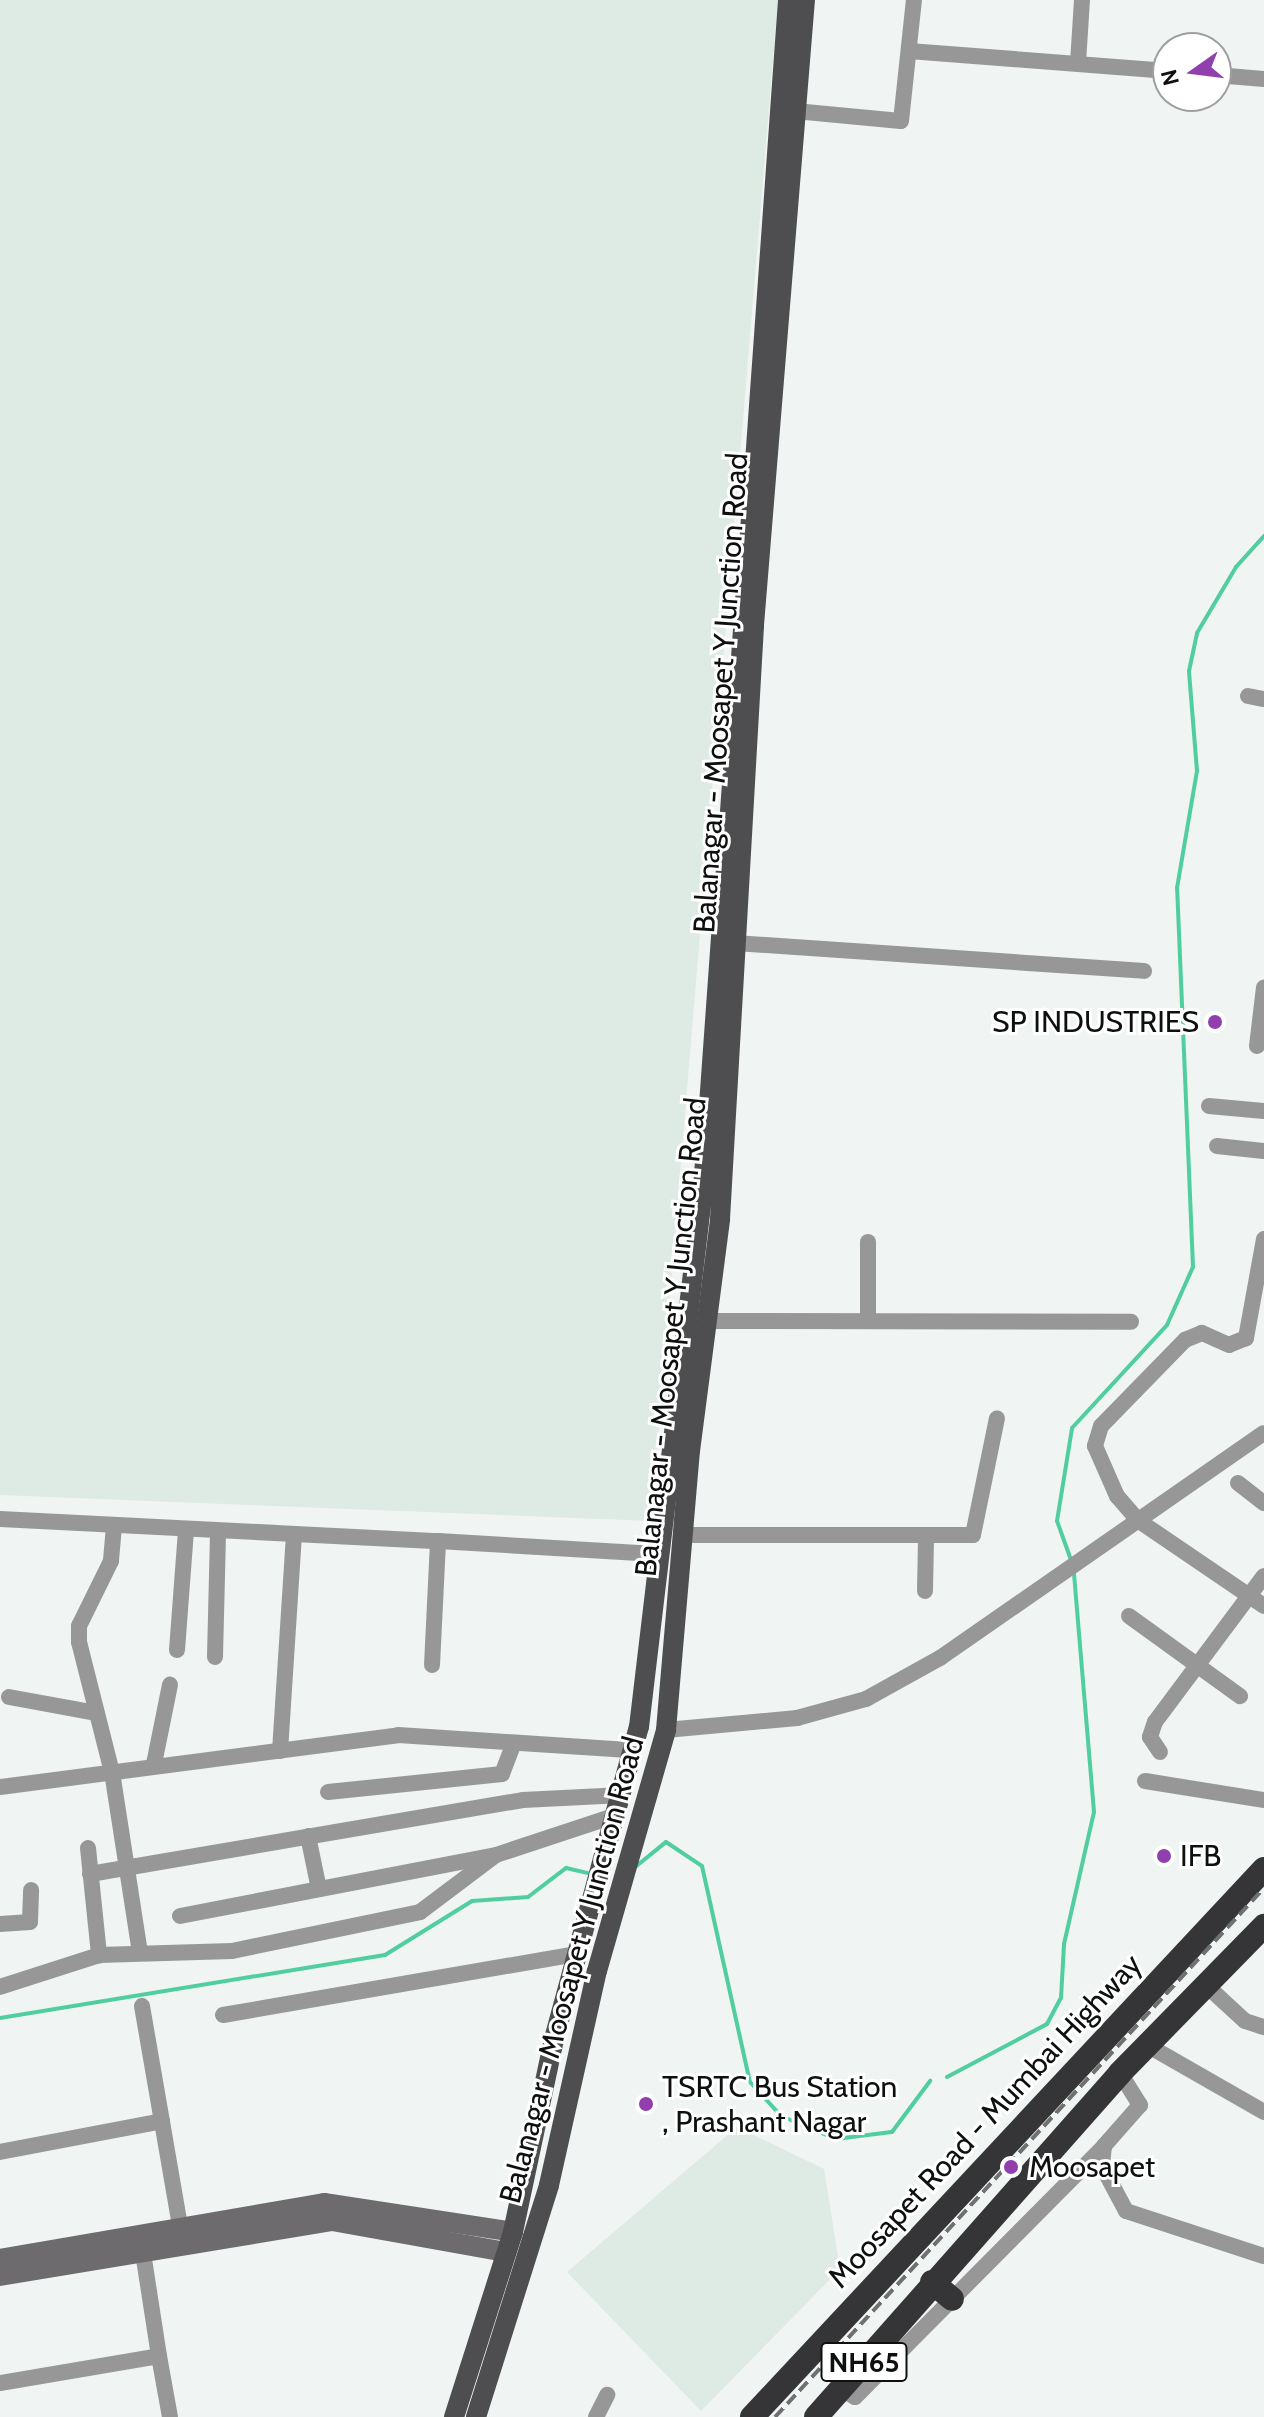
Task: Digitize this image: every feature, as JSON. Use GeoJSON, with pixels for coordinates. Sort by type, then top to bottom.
{"type":"FeatureCollection","features":[{"type":"Feature","properties":{"kind":"highway","name":"Moosapet Road - Mumbai Highway"},"geometry":{"type":"LineString","coordinates":[[752,2417],[1264,1869]]}},
{"type":"Feature","properties":{"kind":"highway","name":"NH65"},"geometry":{"type":"LineString","coordinates":[[816,2417],[838,2401],[932,2282],[1120,2073],[1208,1987],[1264,1926]]}},
{"type":"Feature","properties":{"kind":"highway"},"geometry":{"type":"LineString","coordinates":[[932,2282],[952,2299]]}},
{"type":"Feature","properties":{"kind":"main road"},"geometry":{"type":"LineString","coordinates":[[454,2417],[509,2242],[576,1954],[633,1750],[648,1648],[656,1554],[703,1189],[788,0]]}},
{"type":"Feature","properties":{"kind":"main road","name":"Balanagar - Moosapet Y Junction Road"},"geometry":{"type":"LineString","coordinates":[[476,2417],[549,2185],[614,1905],[666,1730],[681,1535],[720,1219],[735,943],[805,0]]}},
{"type":"Feature","properties":{"kind":"main road"},"geometry":{"type":"LineString","coordinates":[[648,1648],[671,1651]]}},
{"type":"Feature","properties":{"kind":"street"},"geometry":{"type":"LineString","coordinates":[[795,111],[901,121],[914,0]]}},
{"type":"Feature","properties":{"kind":"street"},"geometry":{"type":"LineString","coordinates":[[1078,63],[1082,0]]}},
{"type":"Feature","properties":{"kind":"street"},"geometry":{"type":"LineString","coordinates":[[909,51],[1152,70]]}},
{"type":"Feature","properties":{"kind":"street"},"geometry":{"type":"LineString","coordinates":[[1232,76],[1264,79],[1264,64]]}},
{"type":"Feature","properties":{"kind":"street"},"geometry":{"type":"LineString","coordinates":[[735,943],[1144,971]]}},
{"type":"Feature","properties":{"kind":"street"},"geometry":{"type":"LineString","coordinates":[[1257,1046],[1264,987]]}},
{"type":"Feature","properties":{"kind":"street"},"geometry":{"type":"LineString","coordinates":[[1209,1106],[1264,1111]]}},
{"type":"Feature","properties":{"kind":"street"},"geometry":{"type":"LineString","coordinates":[[1217,1146],[1264,1151]]}},
{"type":"Feature","properties":{"kind":"street"},"geometry":{"type":"LineString","coordinates":[[1264,1239],[1246,1338],[1229,1345],[1195,1334],[1101,1426],[1101,1467],[1139,1521],[1264,1606]]}},
{"type":"Feature","properties":{"kind":"street"},"geometry":{"type":"LineString","coordinates":[[868,1242],[868,1321]]}},
{"type":"Feature","properties":{"kind":"street"},"geometry":{"type":"LineString","coordinates":[[706,1321],[1131,1322]]}},
{"type":"Feature","properties":{"kind":"street"},"geometry":{"type":"LineString","coordinates":[[681,1535],[964,1538],[978,1527],[997,1418]]}},
{"type":"Feature","properties":{"kind":"street"},"geometry":{"type":"LineString","coordinates":[[666,1730],[797,1718],[866,1699],[940,1658],[1264,1433]]}},
{"type":"Feature","properties":{"kind":"street"},"geometry":{"type":"LineString","coordinates":[[1238,1483],[1264,1503]]}},
{"type":"Feature","properties":{"kind":"street"},"geometry":{"type":"LineString","coordinates":[[0,1519],[656,1554]]}},
{"type":"Feature","properties":{"kind":"street"},"geometry":{"type":"LineString","coordinates":[[114,1526],[111,1561],[79,1626],[96,1713],[112,1772],[130,1872],[140,1952]]}},
{"type":"Feature","properties":{"kind":"street"},"geometry":{"type":"LineString","coordinates":[[177,1650],[186,1530]]}},
{"type":"Feature","properties":{"kind":"street"},"geometry":{"type":"LineString","coordinates":[[215,1657],[218,1532]]}},
{"type":"Feature","properties":{"kind":"street"},"geometry":{"type":"LineString","coordinates":[[280,1751],[294,1536]]}},
{"type":"Feature","properties":{"kind":"street"},"geometry":{"type":"LineString","coordinates":[[925,1591],[926,1538]]}},
{"type":"Feature","properties":{"kind":"street"},"geometry":{"type":"LineString","coordinates":[[432,1665],[438,1541]]}},
{"type":"Feature","properties":{"kind":"street"},"geometry":{"type":"LineString","coordinates":[[1160,1752],[1150,1737],[1155,1722],[1200,1667],[1264,1576]]}},
{"type":"Feature","properties":{"kind":"street"},"geometry":{"type":"LineString","coordinates":[[1129,1616],[1240,1696]]}},
{"type":"Feature","properties":{"kind":"street"},"geometry":{"type":"LineString","coordinates":[[154,1764],[170,1685]]}},
{"type":"Feature","properties":{"kind":"street"},"geometry":{"type":"LineString","coordinates":[[9,1697],[96,1713]]}},
{"type":"Feature","properties":{"kind":"street"},"geometry":{"type":"LineString","coordinates":[[0,1787],[154,1764],[398,1735],[633,1750]]}},
{"type":"Feature","properties":{"kind":"street"},"geometry":{"type":"LineString","coordinates":[[328,1792],[502,1774],[514,1743]]}},
{"type":"Feature","properties":{"kind":"street"},"geometry":{"type":"LineString","coordinates":[[1145,1781],[1264,1800]]}},
{"type":"Feature","properties":{"kind":"street"},"geometry":{"type":"LineString","coordinates":[[90,1874],[130,1872],[308,1836],[523,1800],[617,1812]]}},
{"type":"Feature","properties":{"kind":"street"},"geometry":{"type":"LineString","coordinates":[[180,1916],[496,1855],[617,1812]]}},
{"type":"Feature","properties":{"kind":"street"},"geometry":{"type":"LineString","coordinates":[[308,1836],[319,1889]]}},
{"type":"Feature","properties":{"kind":"street"},"geometry":{"type":"LineString","coordinates":[[88,1848],[99,1955]]}},
{"type":"Feature","properties":{"kind":"street"},"geometry":{"type":"LineString","coordinates":[[0,1987],[99,1955],[232,1951],[420,1912],[496,1855]]}},
{"type":"Feature","properties":{"kind":"street"},"geometry":{"type":"LineString","coordinates":[[0,1924],[30,1922],[31,1890]]}},
{"type":"Feature","properties":{"kind":"street"},"geometry":{"type":"LineString","coordinates":[[223,2015],[576,1954]]}},
{"type":"Feature","properties":{"kind":"street"},"geometry":{"type":"LineString","coordinates":[[1208,1987],[1245,2021],[1264,2027]]}},
{"type":"Feature","properties":{"kind":"street"},"geometry":{"type":"LineString","coordinates":[[142,2006],[180,2227]]}},
{"type":"Feature","properties":{"kind":"street"},"geometry":{"type":"LineString","coordinates":[[1147,2045],[1264,2112]]}},
{"type":"Feature","properties":{"kind":"street"},"geometry":{"type":"LineString","coordinates":[[838,2401],[855,2397],[1104,2146],[1140,2105],[1120,2073]]}},
{"type":"Feature","properties":{"kind":"street"},"geometry":{"type":"LineString","coordinates":[[0,2152],[162,2121]]}},
{"type":"Feature","properties":{"kind":"street"},"geometry":{"type":"LineString","coordinates":[[1104,2146],[1106,2180],[1126,2211],[1264,2256]]}},
{"type":"Feature","properties":{"kind":"street"},"geometry":{"type":"LineString","coordinates":[[0,2259],[338,2203],[509,2242]]}},
{"type":"Feature","properties":{"kind":"street"},"geometry":{"type":"LineString","coordinates":[[0,2276],[332,2221],[509,2242]]}},
{"type":"Feature","properties":{"kind":"street"},"geometry":{"type":"LineString","coordinates":[[143,2253],[170,2417]]}},
{"type":"Feature","properties":{"kind":"street"},"geometry":{"type":"LineString","coordinates":[[0,2383],[159,2356]]}},
{"type":"Feature","properties":{"kind":"street"},"geometry":{"type":"LineString","coordinates":[[596,2417],[607,2395]]}},
{"type":"Feature","properties":{"kind":"shaded area"},"geometry":{"type":"Polygon","coordinates":[[[0,0],[778,0],[651,1521],[0,1495],[0,0]]]}},
{"type":"Feature","properties":{"kind":"shaded area"},"geometry":{"type":"Polygon","coordinates":[[[737,2127],[824,2169],[840,2269],[701,2411],[567,2272],[737,2127]]]}},
{"type":"Feature","properties":{"kind":"waterway"},"geometry":{"type":"LineString","coordinates":[[1071,1560],[1057,1521],[1072,1428],[1167,1325],[1193,1267],[1177,888],[1197,771],[1189,671],[1197,633],[1236,567],[1264,536]]}},
{"type":"Feature","properties":{"kind":"waterway"},"geometry":{"type":"LineString","coordinates":[[947,2077],[1047,2024],[1061,1998],[1064,1944],[1094,1812],[1074,1572]]}},
{"type":"Feature","properties":{"kind":"waterway"},"geometry":{"type":"LineString","coordinates":[[634,1868],[666,1842],[702,1866],[750,2082],[781,2116],[836,2139],[892,2132],[930,2081]]}},
{"type":"Feature","properties":{"kind":"waterway"},"geometry":{"type":"LineString","coordinates":[[0,2018],[385,1955],[472,1901],[528,1897],[566,1868],[591,1874]]}},
{"type":"Feature","properties":{"kind":"railway"},"geometry":{"type":"LineString","coordinates":[[775,2417],[1264,1888]]}},
{"type":"Feature","properties":{"kind":"place","name":"SP INDUSTRIES"},"geometry":{"type":"Point","coordinates":[1215,1022]}},
{"type":"Feature","properties":{"kind":"place","name":"IFB"},"geometry":{"type":"Point","coordinates":[1164,1856]}},
{"type":"Feature","properties":{"kind":"place","name":"TSRTC Bus Station , Prashant Nagar"},"geometry":{"type":"Point","coordinates":[646,2104]}},
{"type":"Feature","properties":{"kind":"place","name":"Moosapet"},"geometry":{"type":"Point","coordinates":[1011,2167]}}]}
